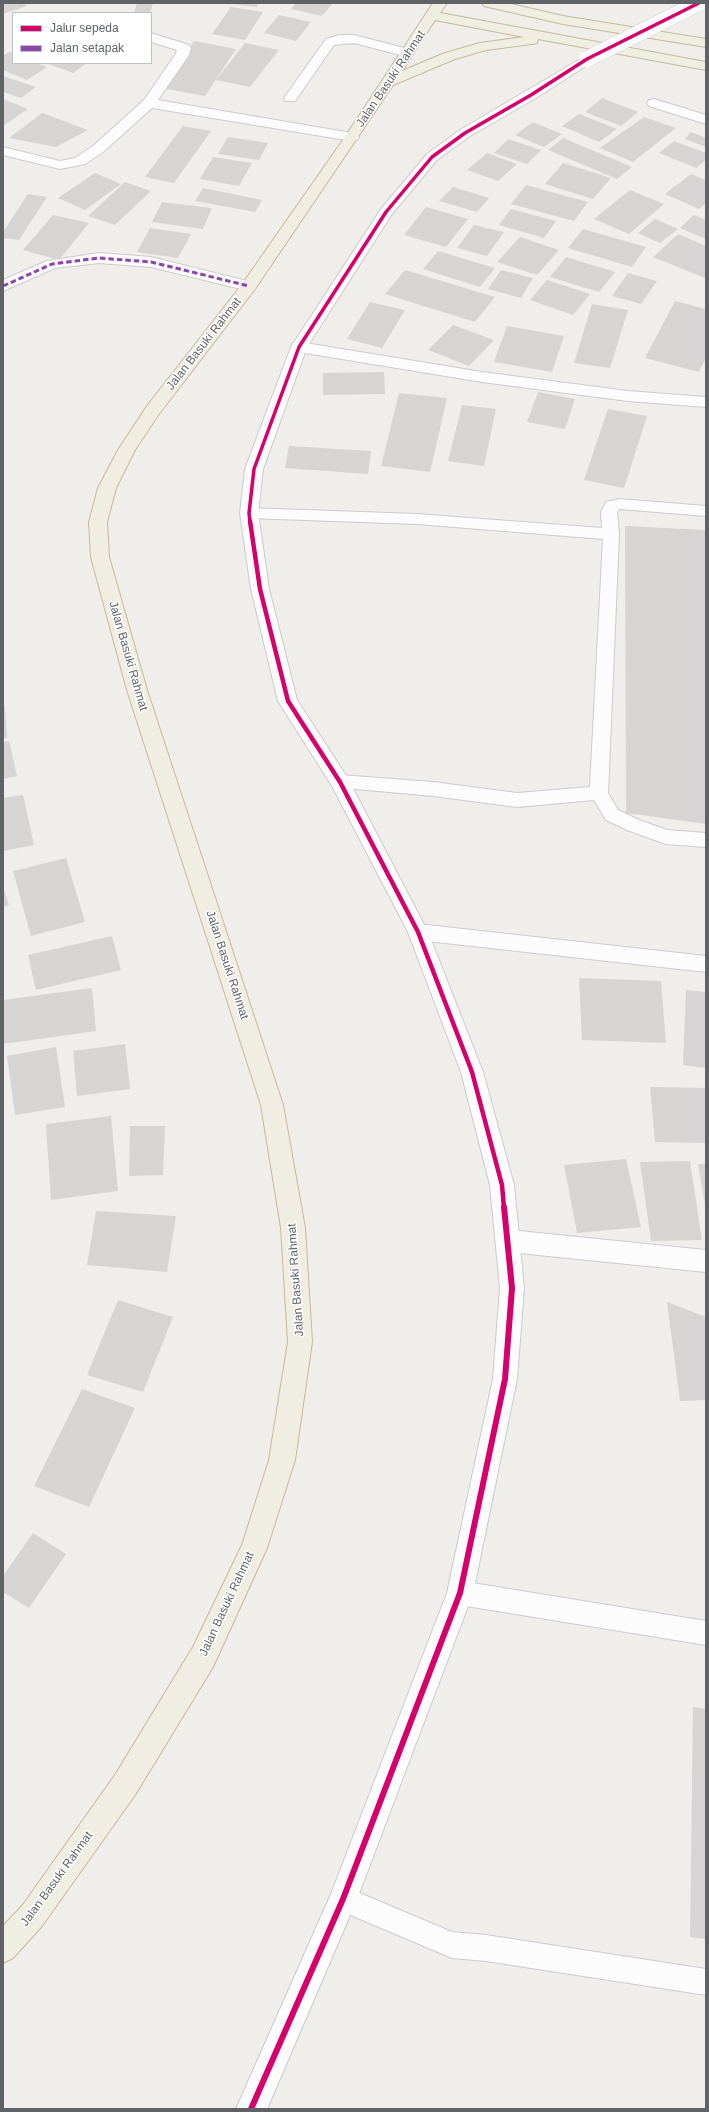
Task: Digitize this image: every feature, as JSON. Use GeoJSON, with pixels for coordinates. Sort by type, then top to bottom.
{"type":"FeatureCollection","features":[{"type":"Feature","properties":{"kind":"highway"},"geometry":{"type":"LineString","coordinates":[[489,3],[563,20],[706,43]]}},
{"type":"Feature","properties":{"kind":"highway"},"geometry":{"type":"LineString","coordinates":[[538,3],[563,20]]}},
{"type":"Feature","properties":{"kind":"highway"},"geometry":{"type":"LineString","coordinates":[[436,9],[555,38],[706,66]]}},
{"type":"Feature","properties":{"kind":"highway","name":"Jalan Basuki Rahmat"},"geometry":{"type":"LineString","coordinates":[[3,1948],[32,1916],[125,1785],[203,1657],[254,1548],[282,1460],[300,1342],[293,1228],[272,1106],[138,690],[100,557],[98,522],[107,488],[127,450],[153,410],[249,286],[352,137],[436,9]]}},
{"type":"Feature","properties":{"kind":"highway"},"geometry":{"type":"LineString","coordinates":[[388,82],[450,56],[485,46],[555,38]]}},
{"type":"Feature","properties":{"kind":"street"},"geometry":{"type":"LineString","coordinates":[[251,2109],[343,1899],[460,1592],[505,1380],[512,1288],[509,1241],[502,1185],[472,1072],[418,932],[340,782],[288,701],[260,589],[249,512],[254,469],[299,347],[386,212],[432,157],[465,133],[531,95],[587,59],[699,3]]}},
{"type":"Feature","properties":{"kind":"street"},"geometry":{"type":"LineString","coordinates":[[3,151],[60,165],[80,161],[98,149],[149,103],[182,55],[184,48],[152,37]]}},
{"type":"Feature","properties":{"kind":"street"},"geometry":{"type":"LineString","coordinates":[[149,103],[352,137]]}},
{"type":"Feature","properties":{"kind":"street"},"geometry":{"type":"LineString","coordinates":[[654,103],[706,120]]}},
{"type":"Feature","properties":{"kind":"street"},"geometry":{"type":"LineString","coordinates":[[4,284],[52,264],[99,258],[151,262],[249,286]]}},
{"type":"Feature","properties":{"kind":"street"},"geometry":{"type":"LineString","coordinates":[[299,347],[482,377],[628,396],[706,402]]}},
{"type":"Feature","properties":{"kind":"street"},"geometry":{"type":"LineString","coordinates":[[509,1241],[706,1261]]}},
{"type":"Feature","properties":{"kind":"lane"},"geometry":{"type":"LineString","coordinates":[[290,98],[330,42],[339,39],[354,39],[408,53]]}},
{"type":"Feature","properties":{"kind":"lane"},"geometry":{"type":"LineString","coordinates":[[706,511],[630,504],[612,506],[609,512],[611,534],[599,793],[612,815],[632,825],[666,837],[706,840]]}},
{"type":"Feature","properties":{"kind":"lane"},"geometry":{"type":"LineString","coordinates":[[249,512],[417,519],[611,534]]}},
{"type":"Feature","properties":{"kind":"lane"},"geometry":{"type":"LineString","coordinates":[[340,782],[433,789],[517,800],[599,793]]}},
{"type":"Feature","properties":{"kind":"lane"},"geometry":{"type":"LineString","coordinates":[[418,932],[706,964]]}},
{"type":"Feature","properties":{"kind":"lane"},"geometry":{"type":"LineString","coordinates":[[460,1592],[706,1633]]}},
{"type":"Feature","properties":{"kind":"lane"},"geometry":{"type":"LineString","coordinates":[[343,1899],[452,1945],[486,1948],[706,1982]]}},
{"type":"Feature","properties":{"kind":"building"},"geometry":{"type":"Polygon","coordinates":[[[3,3],[23,3],[27,6],[3,14],[3,3]]]}},
{"type":"Feature","properties":{"kind":"building"},"geometry":{"type":"Polygon","coordinates":[[[137,3],[153,3],[150,12],[134,12],[137,3]]]}},
{"type":"Feature","properties":{"kind":"building"},"geometry":{"type":"Polygon","coordinates":[[[222,3],[258,3],[257,7],[222,3]]]}},
{"type":"Feature","properties":{"kind":"building"},"geometry":{"type":"Polygon","coordinates":[[[296,3],[333,3],[322,16],[291,9],[296,3]]]}},
{"type":"Feature","properties":{"kind":"building"},"geometry":{"type":"Polygon","coordinates":[[[231,7],[263,12],[245,40],[212,34],[231,7]]]}},
{"type":"Feature","properties":{"kind":"building"},"geometry":{"type":"Polygon","coordinates":[[[279,15],[311,22],[296,41],[264,33],[279,15]]]}},
{"type":"Feature","properties":{"kind":"building"},"geometry":{"type":"Polygon","coordinates":[[[194,41],[236,49],[205,96],[161,88],[194,41]]]}},
{"type":"Feature","properties":{"kind":"building"},"geometry":{"type":"Polygon","coordinates":[[[245,43],[279,50],[250,87],[216,80],[245,43]]]}},
{"type":"Feature","properties":{"kind":"building"},"geometry":{"type":"Polygon","coordinates":[[[9,52],[12,53],[12,64],[40,64],[47,67],[27,80],[3,70],[3,56],[9,52]]]}},
{"type":"Feature","properties":{"kind":"building"},"geometry":{"type":"Polygon","coordinates":[[[49,64],[86,64],[73,73],[49,64]]]}},
{"type":"Feature","properties":{"kind":"building"},"geometry":{"type":"Polygon","coordinates":[[[3,76],[36,87],[21,98],[3,92],[3,76]]]}},
{"type":"Feature","properties":{"kind":"building"},"geometry":{"type":"Polygon","coordinates":[[[602,98],[638,112],[621,126],[585,112],[602,98]]]}},
{"type":"Feature","properties":{"kind":"building"},"geometry":{"type":"Polygon","coordinates":[[[3,99],[28,109],[3,126],[3,99]]]}},
{"type":"Feature","properties":{"kind":"building"},"geometry":{"type":"Polygon","coordinates":[[[42,113],[88,130],[56,147],[9,138],[42,113]]]}},
{"type":"Feature","properties":{"kind":"building"},"geometry":{"type":"Polygon","coordinates":[[[579,114],[617,129],[599,142],[562,126],[579,114]]]}},
{"type":"Feature","properties":{"kind":"building"},"geometry":{"type":"Polygon","coordinates":[[[644,117],[676,128],[633,162],[600,148],[644,117]]]}},
{"type":"Feature","properties":{"kind":"building"},"geometry":{"type":"Polygon","coordinates":[[[533,122],[562,134],[544,147],[515,135],[533,122]]]}},
{"type":"Feature","properties":{"kind":"building"},"geometry":{"type":"Polygon","coordinates":[[[183,126],[211,131],[174,183],[145,177],[183,126]]]}},
{"type":"Feature","properties":{"kind":"building"},"geometry":{"type":"Polygon","coordinates":[[[691,132],[706,138],[706,147],[685,139],[691,132]]]}},
{"type":"Feature","properties":{"kind":"building"},"geometry":{"type":"Polygon","coordinates":[[[228,137],[268,143],[259,160],[218,154],[228,137]]]}},
{"type":"Feature","properties":{"kind":"building"},"geometry":{"type":"Polygon","coordinates":[[[563,138],[632,167],[617,179],[548,150],[563,138]]]}},
{"type":"Feature","properties":{"kind":"building"},"geometry":{"type":"Polygon","coordinates":[[[508,139],[541,150],[527,164],[494,153],[508,139]]]}},
{"type":"Feature","properties":{"kind":"building"},"geometry":{"type":"Polygon","coordinates":[[[674,141],[706,153],[706,160],[696,168],[659,153],[674,141]]]}},
{"type":"Feature","properties":{"kind":"building"},"geometry":{"type":"Polygon","coordinates":[[[487,153],[517,164],[498,181],[467,170],[487,153]]]}},
{"type":"Feature","properties":{"kind":"building"},"geometry":{"type":"Polygon","coordinates":[[[213,157],[252,163],[239,186],[200,179],[213,157]]]}},
{"type":"Feature","properties":{"kind":"building"},"geometry":{"type":"Polygon","coordinates":[[[563,163],[611,178],[593,199],[545,184],[563,163]]]}},
{"type":"Feature","properties":{"kind":"building"},"geometry":{"type":"Polygon","coordinates":[[[95,173],[121,184],[85,210],[58,198],[95,173]]]}},
{"type":"Feature","properties":{"kind":"building"},"geometry":{"type":"Polygon","coordinates":[[[691,174],[706,180],[706,203],[699,209],[665,194],[691,174]]]}},
{"type":"Feature","properties":{"kind":"building"},"geometry":{"type":"Polygon","coordinates":[[[125,182],[151,191],[115,225],[88,216],[125,182]]]}},
{"type":"Feature","properties":{"kind":"building"},"geometry":{"type":"Polygon","coordinates":[[[526,185],[588,202],[574,221],[511,204],[526,185]]]}},
{"type":"Feature","properties":{"kind":"building"},"geometry":{"type":"Polygon","coordinates":[[[453,187],[489,198],[477,212],[439,201],[453,187]]]}},
{"type":"Feature","properties":{"kind":"building"},"geometry":{"type":"Polygon","coordinates":[[[203,188],[262,200],[255,212],[195,201],[203,188]]]}},
{"type":"Feature","properties":{"kind":"building"},"geometry":{"type":"Polygon","coordinates":[[[630,190],[664,204],[629,234],[594,219],[630,190]]]}},
{"type":"Feature","properties":{"kind":"building"},"geometry":{"type":"Polygon","coordinates":[[[28,194],[47,197],[19,240],[3,238],[3,232],[28,194]]]}},
{"type":"Feature","properties":{"kind":"building"},"geometry":{"type":"Polygon","coordinates":[[[162,202],[212,208],[203,229],[152,222],[162,202]]]}},
{"type":"Feature","properties":{"kind":"building"},"geometry":{"type":"Polygon","coordinates":[[[426,207],[468,219],[446,247],[404,235],[426,207]]]}},
{"type":"Feature","properties":{"kind":"building"},"geometry":{"type":"Polygon","coordinates":[[[511,209],[556,221],[544,238],[499,225],[511,209]]]}},
{"type":"Feature","properties":{"kind":"building"},"geometry":{"type":"Polygon","coordinates":[[[53,215],[89,223],[59,260],[23,250],[53,215]]]}},
{"type":"Feature","properties":{"kind":"building"},"geometry":{"type":"Polygon","coordinates":[[[694,215],[706,220],[706,239],[680,228],[694,215]]]}},
{"type":"Feature","properties":{"kind":"building"},"geometry":{"type":"Polygon","coordinates":[[[655,219],[678,229],[660,243],[638,233],[655,219]]]}},
{"type":"Feature","properties":{"kind":"building"},"geometry":{"type":"Polygon","coordinates":[[[474,225],[504,232],[487,256],[457,248],[474,225]]]}},
{"type":"Feature","properties":{"kind":"building"},"geometry":{"type":"Polygon","coordinates":[[[150,228],[191,234],[178,258],[137,252],[150,228]]]}},
{"type":"Feature","properties":{"kind":"building"},"geometry":{"type":"Polygon","coordinates":[[[583,229],[646,247],[632,267],[568,248],[583,229]]]}},
{"type":"Feature","properties":{"kind":"building"},"geometry":{"type":"Polygon","coordinates":[[[678,234],[706,246],[705,278],[653,257],[678,234]]]}},
{"type":"Feature","properties":{"kind":"building"},"geometry":{"type":"Polygon","coordinates":[[[520,237],[559,250],[537,275],[497,262],[520,237]]]}},
{"type":"Feature","properties":{"kind":"building"},"geometry":{"type":"Polygon","coordinates":[[[438,251],[495,268],[480,287],[423,269],[438,251]]]}},
{"type":"Feature","properties":{"kind":"building"},"geometry":{"type":"Polygon","coordinates":[[[566,257],[615,272],[599,292],[550,277],[566,257]]]}},
{"type":"Feature","properties":{"kind":"building"},"geometry":{"type":"Polygon","coordinates":[[[405,270],[495,297],[475,322],[385,294],[405,270]]]}},
{"type":"Feature","properties":{"kind":"building"},"geometry":{"type":"Polygon","coordinates":[[[501,270],[533,278],[521,298],[488,289],[501,270]]]}},
{"type":"Feature","properties":{"kind":"building"},"geometry":{"type":"Polygon","coordinates":[[[628,273],[657,281],[641,304],[612,296],[628,273]]]}},
{"type":"Feature","properties":{"kind":"building"},"geometry":{"type":"Polygon","coordinates":[[[547,280],[590,294],[573,315],[530,300],[547,280]]]}},
{"type":"Feature","properties":{"kind":"building"},"geometry":{"type":"Polygon","coordinates":[[[675,301],[706,309],[706,358],[699,372],[645,358],[675,301]]]}},
{"type":"Feature","properties":{"kind":"building"},"geometry":{"type":"Polygon","coordinates":[[[370,302],[405,310],[382,348],[347,339],[370,302]]]}},
{"type":"Feature","properties":{"kind":"building"},"geometry":{"type":"Polygon","coordinates":[[[592,304],[628,310],[610,368],[574,363],[592,304]]]}},
{"type":"Feature","properties":{"kind":"building"},"geometry":{"type":"Polygon","coordinates":[[[453,325],[494,340],[469,366],[428,350],[453,325]]]}},
{"type":"Feature","properties":{"kind":"building"},"geometry":{"type":"Polygon","coordinates":[[[507,326],[564,336],[552,372],[494,362],[507,326]]]}},
{"type":"Feature","properties":{"kind":"building"},"geometry":{"type":"Polygon","coordinates":[[[384,372],[385,394],[323,395],[323,373],[384,372]]]}},
{"type":"Feature","properties":{"kind":"building"},"geometry":{"type":"Polygon","coordinates":[[[538,392],[575,399],[565,429],[527,422],[538,392]]]}},
{"type":"Feature","properties":{"kind":"building"},"geometry":{"type":"Polygon","coordinates":[[[399,393],[447,398],[430,472],[381,466],[399,393]]]}},
{"type":"Feature","properties":{"kind":"building"},"geometry":{"type":"Polygon","coordinates":[[[462,405],[496,409],[484,466],[448,461],[462,405]]]}},
{"type":"Feature","properties":{"kind":"building"},"geometry":{"type":"Polygon","coordinates":[[[608,409],[647,416],[624,488],[584,480],[608,409]]]}},
{"type":"Feature","properties":{"kind":"building"},"geometry":{"type":"Polygon","coordinates":[[[289,446],[371,451],[368,474],[285,468],[289,446]]]}},
{"type":"Feature","properties":{"kind":"building"},"geometry":{"type":"Polygon","coordinates":[[[625,526],[706,530],[706,824],[626,813],[625,526]]]}},
{"type":"Feature","properties":{"kind":"building"},"geometry":{"type":"Polygon","coordinates":[[[3,706],[5,706],[7,738],[3,738],[3,706]]]}},
{"type":"Feature","properties":{"kind":"building"},"geometry":{"type":"Polygon","coordinates":[[[9,741],[17,776],[3,779],[3,742],[9,741]]]}},
{"type":"Feature","properties":{"kind":"building"},"geometry":{"type":"Polygon","coordinates":[[[23,795],[34,845],[3,851],[3,798],[23,795]]]}},
{"type":"Feature","properties":{"kind":"building"},"geometry":{"type":"Polygon","coordinates":[[[66,858],[85,922],[31,936],[13,871],[66,858]]]}},
{"type":"Feature","properties":{"kind":"building"},"geometry":{"type":"Polygon","coordinates":[[[3,887],[9,905],[3,907],[3,887]]]}},
{"type":"Feature","properties":{"kind":"building"},"geometry":{"type":"Polygon","coordinates":[[[112,936],[121,970],[36,990],[28,955],[112,936]]]}},
{"type":"Feature","properties":{"kind":"building"},"geometry":{"type":"Polygon","coordinates":[[[579,978],[661,981],[666,1043],[582,1040],[579,978]]]}},
{"type":"Feature","properties":{"kind":"building"},"geometry":{"type":"Polygon","coordinates":[[[92,988],[96,1031],[3,1044],[3,1000],[92,988]]]}},
{"type":"Feature","properties":{"kind":"building"},"geometry":{"type":"Polygon","coordinates":[[[686,990],[706,992],[706,1068],[683,1065],[686,990]]]}},
{"type":"Feature","properties":{"kind":"building"},"geometry":{"type":"Polygon","coordinates":[[[125,1044],[130,1089],[77,1096],[73,1051],[125,1044]]]}},
{"type":"Feature","properties":{"kind":"building"},"geometry":{"type":"Polygon","coordinates":[[[56,1047],[65,1107],[15,1115],[7,1056],[56,1047]]]}},
{"type":"Feature","properties":{"kind":"building"},"geometry":{"type":"Polygon","coordinates":[[[650,1087],[706,1088],[706,1143],[655,1142],[650,1087]]]}},
{"type":"Feature","properties":{"kind":"building"},"geometry":{"type":"Polygon","coordinates":[[[111,1116],[118,1191],[51,1200],[46,1124],[111,1116]]]}},
{"type":"Feature","properties":{"kind":"building"},"geometry":{"type":"Polygon","coordinates":[[[130,1126],[165,1126],[163,1175],[129,1176],[130,1126]]]}},
{"type":"Feature","properties":{"kind":"building"},"geometry":{"type":"Polygon","coordinates":[[[626,1159],[641,1227],[577,1233],[564,1165],[626,1159]]]}},
{"type":"Feature","properties":{"kind":"building"},"geometry":{"type":"Polygon","coordinates":[[[690,1161],[702,1240],[651,1241],[640,1162],[690,1161]]]}},
{"type":"Feature","properties":{"kind":"building"},"geometry":{"type":"Polygon","coordinates":[[[698,1164],[706,1164],[706,1204],[705,1204],[698,1164]]]}},
{"type":"Feature","properties":{"kind":"building"},"geometry":{"type":"Polygon","coordinates":[[[96,1211],[176,1216],[167,1272],[87,1265],[96,1211]]]}},
{"type":"Feature","properties":{"kind":"building"},"geometry":{"type":"Polygon","coordinates":[[[118,1300],[173,1317],[143,1392],[87,1375],[118,1300]]]}},
{"type":"Feature","properties":{"kind":"building"},"geometry":{"type":"Polygon","coordinates":[[[667,1302],[706,1317],[706,1400],[680,1401],[667,1302]]]}},
{"type":"Feature","properties":{"kind":"building"},"geometry":{"type":"Polygon","coordinates":[[[82,1389],[135,1408],[89,1507],[34,1486],[82,1389]]]}},
{"type":"Feature","properties":{"kind":"building"},"geometry":{"type":"Polygon","coordinates":[[[33,1533],[66,1554],[29,1608],[3,1592],[3,1576],[33,1533]]]}},
{"type":"Feature","properties":{"kind":"building"},"geometry":{"type":"Polygon","coordinates":[[[693,1707],[706,1709],[706,1939],[690,1937],[693,1707]]]}},
{"type":"Feature","properties":{"kind":"marked path"},"geometry":{"type":"LineString","coordinates":[[3,286],[52,264],[99,258],[151,262],[249,286]]}},
{"type":"Feature","properties":{"kind":"cycle path"},"geometry":{"type":"LineString","coordinates":[[251,2109],[343,1899],[460,1593],[505,1379],[512,1288],[502,1185],[472,1072],[418,932],[340,782],[288,701],[260,589],[249,513],[254,469],[299,347],[386,212],[432,157],[465,133],[531,95],[587,59],[699,3]]}}]}
